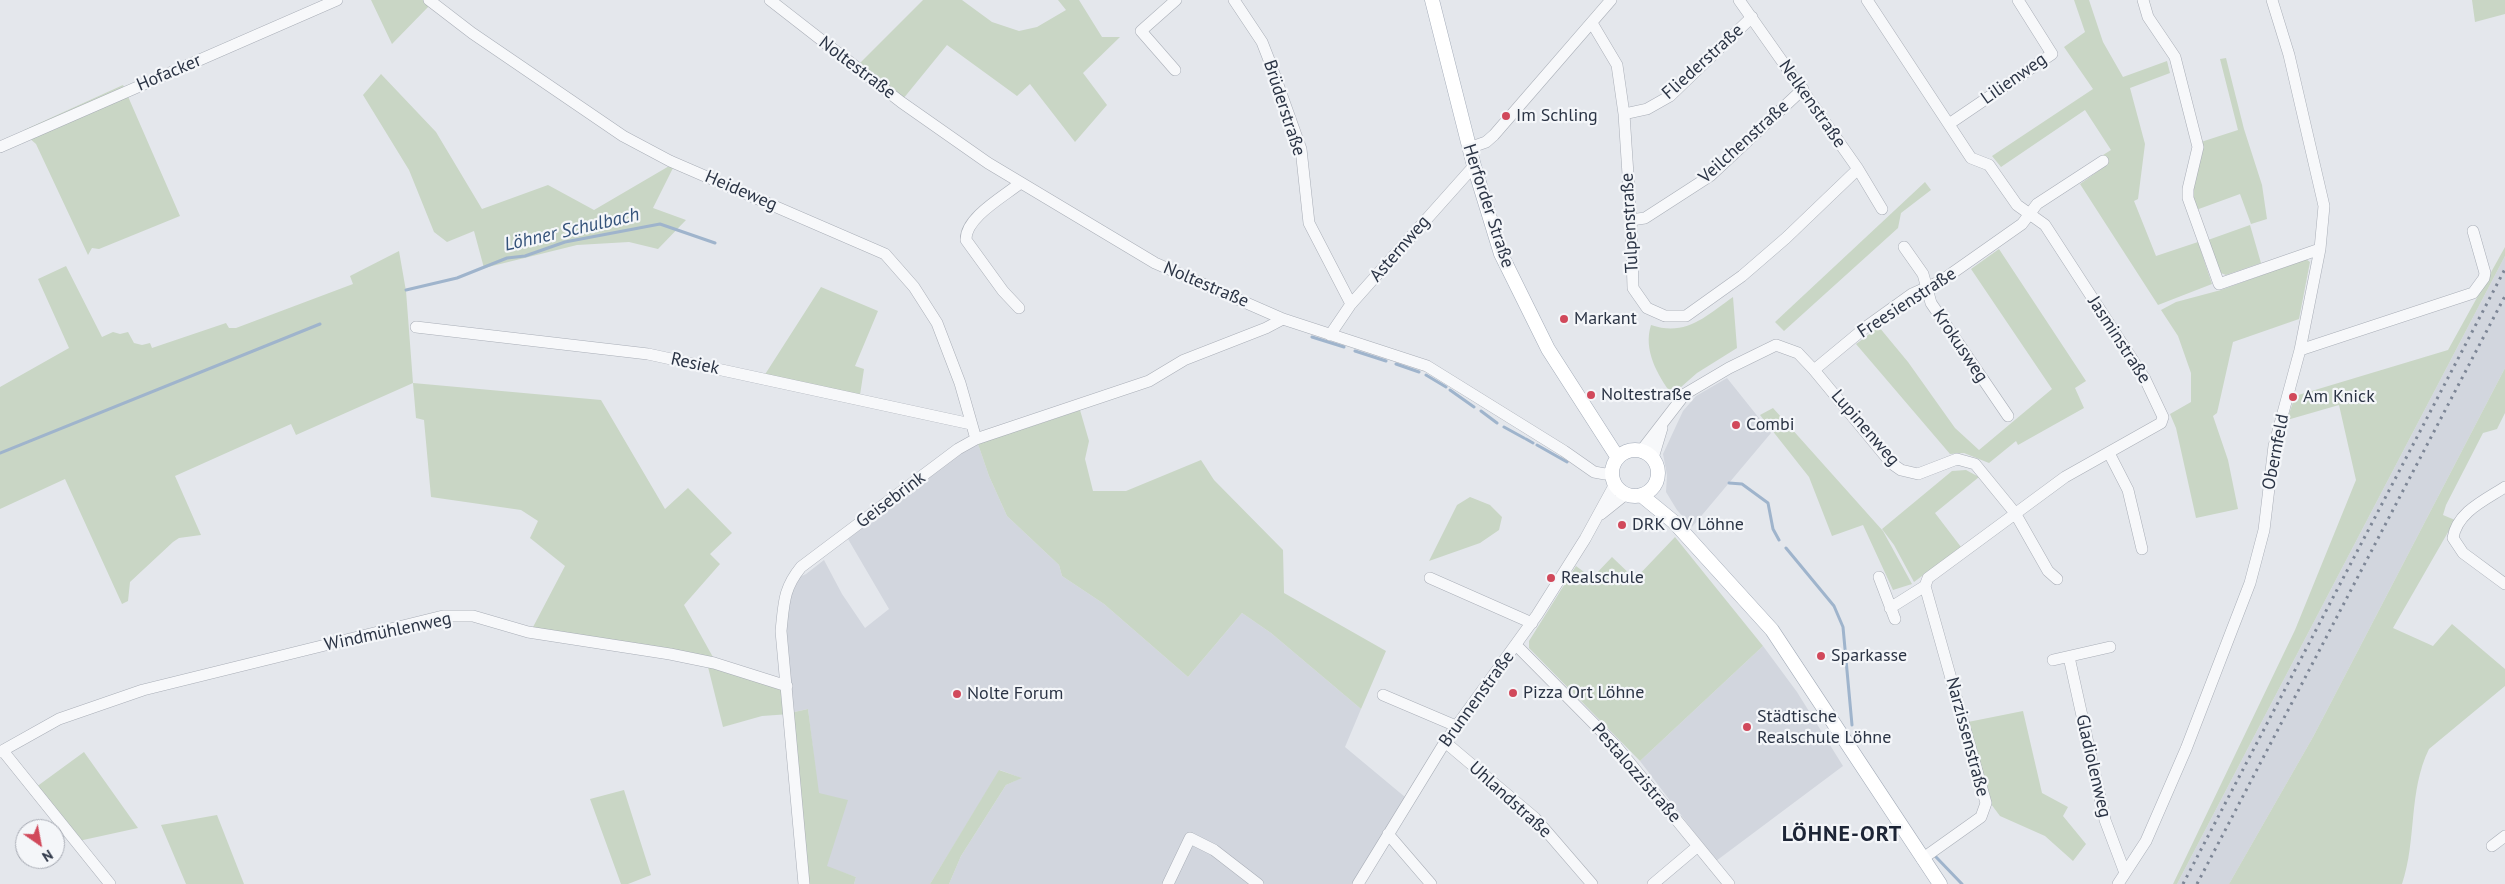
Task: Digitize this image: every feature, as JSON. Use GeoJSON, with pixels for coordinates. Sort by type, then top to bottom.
{"type":"FeatureCollection","features":[{"type":"Feature","properties":{"kind":"main road","name":"Herforder Straße"},"geometry":{"type":"LineString","coordinates":[[1432,0],[1469,148],[1501,254],[1548,349],[1596,423],[1635,455]]}},
{"type":"Feature","properties":{"kind":"main road"},"geometry":{"type":"LineString","coordinates":[[1641,495],[1654,485],[1658,474],[1635,455],[1613,477],[1626,494],[1641,495],[1670,518],[1772,630],[1940,884]]}},
{"type":"Feature","properties":{"kind":"main road"},"geometry":{"type":"LineString","coordinates":[[1654,485],[1670,518]]}},
{"type":"Feature","properties":{"kind":"street","name":"Hofacker"},"geometry":{"type":"LineString","coordinates":[[0,147],[337,0]]}},
{"type":"Feature","properties":{"kind":"street","name":"Heideweg"},"geometry":{"type":"LineString","coordinates":[[429,0],[472,33],[623,136],[670,161],[885,254],[914,287],[937,323],[960,383],[970,424],[976,439]]}},
{"type":"Feature","properties":{"kind":"street","name":"Noltestraße"},"geometry":{"type":"LineString","coordinates":[[770,0],[901,102],[1020,184],[1155,262],[1193,280],[1243,299],[1283,319],[1427,366],[1564,450],[1589,469],[1613,477]]}},
{"type":"Feature","properties":{"kind":"street"},"geometry":{"type":"LineString","coordinates":[[1175,70],[1142,31],[1176,0]]}},
{"type":"Feature","properties":{"kind":"street","name":"Brüderstraße"},"geometry":{"type":"LineString","coordinates":[[1234,0],[1262,42],[1272,65],[1301,149],[1309,223],[1351,304]]}},
{"type":"Feature","properties":{"kind":"street"},"geometry":{"type":"LineString","coordinates":[[1469,148],[1486,142],[1494,135],[1611,0]]}},
{"type":"Feature","properties":{"kind":"street","name":"Nelkenstraße"},"geometry":{"type":"LineString","coordinates":[[1739,0],[1858,169],[1882,209]]}},
{"type":"Feature","properties":{"kind":"street","name":"Jasminstraße"},"geometry":{"type":"LineString","coordinates":[[1867,0],[1971,158],[1989,165],[2017,205],[2044,225],[2145,379],[2163,417],[2161,423],[2065,477],[2015,512],[1926,582]]}},
{"type":"Feature","properties":{"kind":"street","name":"Lilienweg"},"geometry":{"type":"LineString","coordinates":[[1949,124],[2052,54],[2018,0]]}},
{"type":"Feature","properties":{"kind":"street"},"geometry":{"type":"LineString","coordinates":[[2143,0],[2148,17],[2175,57],[2198,147],[2188,189],[2188,198],[2219,284],[2320,249]]}},
{"type":"Feature","properties":{"kind":"street","name":"Obernfeld"},"geometry":{"type":"LineString","coordinates":[[2118,884],[2146,842],[2186,749],[2250,583],[2264,530],[2274,446],[2300,350],[2320,249],[2324,206],[2289,55],[2272,0]]}},
{"type":"Feature","properties":{"kind":"street","name":"Fliederstraße"},"geometry":{"type":"LineString","coordinates":[[1624,114],[1647,109],[1670,96],[1752,17]]}},
{"type":"Feature","properties":{"kind":"street","name":"Tulpenstraße"},"geometry":{"type":"LineString","coordinates":[[1592,23],[1617,65],[1624,114],[1631,220],[1633,288],[1647,308],[1665,316],[1686,316],[1742,276],[1779,244],[1858,169]]}},
{"type":"Feature","properties":{"kind":"street","name":"Veilchenstraße"},"geometry":{"type":"LineString","coordinates":[[1631,220],[1646,218],[1710,176],[1803,89]]}},
{"type":"Feature","properties":{"kind":"street"},"geometry":{"type":"LineString","coordinates":[[2029,214],[2037,204],[2103,161]]}},
{"type":"Feature","properties":{"kind":"street","name":"Asternweg"},"geometry":{"type":"LineString","coordinates":[[1330,335],[1351,304],[1474,166]]}},
{"type":"Feature","properties":{"kind":"street"},"geometry":{"type":"LineString","coordinates":[[1019,308],[1003,291],[966,240],[966,231],[971,222],[1020,184]]}},
{"type":"Feature","properties":{"kind":"street","name":"Freesienstraße"},"geometry":{"type":"LineString","coordinates":[[1814,370],[1866,327],[1912,294],[1927,289],[2022,224],[2029,214]]}},
{"type":"Feature","properties":{"kind":"street"},"geometry":{"type":"LineString","coordinates":[[2300,350],[2473,293],[2481,284],[2485,273],[2473,231]]}},
{"type":"Feature","properties":{"kind":"street","name":"Krokusweg"},"geometry":{"type":"LineString","coordinates":[[1904,247],[1923,274],[1931,302],[2008,416]]}},
{"type":"Feature","properties":{"kind":"street","name":"Geisebrink"},"geometry":{"type":"LineString","coordinates":[[804,884],[781,631],[784,596],[791,580],[801,567],[958,449],[976,439],[1149,381],[1184,360],[1266,328],[1283,319]]}},
{"type":"Feature","properties":{"kind":"street","name":"Resiek"},"geometry":{"type":"LineString","coordinates":[[416,327],[648,354],[970,424]]}},
{"type":"Feature","properties":{"kind":"street"},"geometry":{"type":"LineString","coordinates":[[1635,455],[1663,424],[1672,409],[1685,394],[1729,368],[1776,345],[1798,353],[1814,370]]}},
{"type":"Feature","properties":{"kind":"street","name":"Lupinenweg"},"geometry":{"type":"LineString","coordinates":[[1814,370],[1891,463],[1901,470],[1918,474],[1957,459],[1967,460],[1987,476],[2015,512]]}},
{"type":"Feature","properties":{"kind":"street"},"geometry":{"type":"LineString","coordinates":[[2108,453],[2128,490],[2142,549]]}},
{"type":"Feature","properties":{"kind":"street","name":"Brunnenstraße"},"geometry":{"type":"LineString","coordinates":[[1358,884],[1445,742],[1532,623],[1598,517],[1613,477]]}},
{"type":"Feature","properties":{"kind":"street"},"geometry":{"type":"LineString","coordinates":[[2505,487],[2472,507],[2460,520],[2453,538],[2463,552],[2505,584]]}},
{"type":"Feature","properties":{"kind":"street","name":"Brunnenstraße"},"geometry":{"type":"LineString","coordinates":[[1598,517],[1626,494]]}},
{"type":"Feature","properties":{"kind":"street"},"geometry":{"type":"LineString","coordinates":[[2015,512],[2048,571],[2057,579]]}},
{"type":"Feature","properties":{"kind":"street"},"geometry":{"type":"LineString","coordinates":[[1878,577],[1895,620]]}},
{"type":"Feature","properties":{"kind":"street"},"geometry":{"type":"LineString","coordinates":[[1430,578],[1532,623]]}},
{"type":"Feature","properties":{"kind":"street"},"geometry":{"type":"LineString","coordinates":[[1890,608],[1926,582]]}},
{"type":"Feature","properties":{"kind":"street","name":"Narzissenstraße"},"geometry":{"type":"LineString","coordinates":[[1922,859],[1981,817],[1986,803],[1926,582]]}},
{"type":"Feature","properties":{"kind":"street","name":"Windmühlenweg"},"geometry":{"type":"LineString","coordinates":[[1,752],[59,719],[143,690],[444,616],[473,616],[528,632],[670,654],[714,663],[787,686]]}},
{"type":"Feature","properties":{"kind":"street","name":"Pestalozzistraße"},"geometry":{"type":"LineString","coordinates":[[1516,645],[1616,746],[1729,884]]}},
{"type":"Feature","properties":{"kind":"street"},"geometry":{"type":"LineString","coordinates":[[2053,660],[2110,647]]}},
{"type":"Feature","properties":{"kind":"street","name":"Gladiolenweg"},"geometry":{"type":"LineString","coordinates":[[2069,657],[2105,820],[2125,873]]}},
{"type":"Feature","properties":{"kind":"street"},"geometry":{"type":"LineString","coordinates":[[1383,694],[1456,726]]}},
{"type":"Feature","properties":{"kind":"street","name":"Uhlandstraße"},"geometry":{"type":"LineString","coordinates":[[1445,742],[1535,818],[1592,884]]}},
{"type":"Feature","properties":{"kind":"street"},"geometry":{"type":"LineString","coordinates":[[1,752],[110,884]]}},
{"type":"Feature","properties":{"kind":"street"},"geometry":{"type":"LineString","coordinates":[[1388,834],[1431,884]]}},
{"type":"Feature","properties":{"kind":"street"},"geometry":{"type":"LineString","coordinates":[[2492,846],[2505,836]]}},
{"type":"Feature","properties":{"kind":"street"},"geometry":{"type":"LineString","coordinates":[[1168,884],[1190,838],[1214,850],[1258,884]]}},
{"type":"Feature","properties":{"kind":"street"},"geometry":{"type":"LineString","coordinates":[[1653,884],[1698,846]]}},
{"type":"Feature","properties":{"kind":"shaded area"},"geometry":{"type":"Polygon","coordinates":[[[2505,256],[2505,368],[2313,737],[2229,884],[2177,884],[2505,256]]]}},
{"type":"Feature","properties":{"kind":"shaded area"},"geometry":{"type":"Polygon","coordinates":[[[1727,378],[1771,433],[1692,527],[1677,510],[1666,492],[1667,475],[1663,454],[1683,411],[1696,396],[1727,378]]]}},
{"type":"Feature","properties":{"kind":"shaded area"},"geometry":{"type":"Polygon","coordinates":[[[978,444],[989,476],[1007,516],[1059,565],[1062,576],[1104,604],[1188,677],[1242,613],[1271,633],[1361,709],[1345,747],[1405,797],[1352,884],[949,884],[961,856],[1006,785],[1021,778],[1000,770],[930,884],[854,884],[856,877],[827,867],[808,709],[790,713],[784,631],[793,580],[806,574],[824,560],[842,594],[865,628],[889,609],[848,539],[951,459],[978,444]]]}},
{"type":"Feature","properties":{"kind":"shaded area","name":"Städtische Realschule Löhne"},"geometry":{"type":"Polygon","coordinates":[[[1763,646],[1797,692],[1843,766],[1716,861],[1640,761],[1763,646]]]}},
{"type":"Feature","properties":{"kind":"green space"},"geometry":{"type":"Polygon","coordinates":[[[371,0],[423,0],[429,6],[392,44],[371,0]]]}},
{"type":"Feature","properties":{"kind":"green space"},"geometry":{"type":"Polygon","coordinates":[[[923,0],[962,0],[992,22],[1019,31],[1037,27],[1066,10],[1058,0],[1079,0],[1102,37],[1120,37],[1083,73],[1107,105],[1075,142],[1030,84],[1017,96],[947,45],[903,99],[858,65],[923,0]]]}},
{"type":"Feature","properties":{"kind":"green space"},"geometry":{"type":"Polygon","coordinates":[[[2074,0],[2089,0],[2103,42],[2123,77],[2167,61],[2170,73],[2130,88],[2145,144],[2138,199],[2134,201],[2156,256],[2198,242],[2212,284],[2158,305],[2080,184],[2108,164],[2103,155],[2111,150],[2085,110],[2001,167],[1992,156],[2093,89],[2064,47],[2085,32],[2074,0]]]}},
{"type":"Feature","properties":{"kind":"green space"},"geometry":{"type":"Polygon","coordinates":[[[2472,0],[2505,0],[2505,14],[2475,22],[2472,0]]]}},
{"type":"Feature","properties":{"kind":"green space"},"geometry":{"type":"Polygon","coordinates":[[[2226,58],[2244,129],[2262,185],[2267,219],[2251,224],[2240,194],[2196,210],[2191,191],[2201,142],[2238,130],[2220,59],[2226,58]]]}},
{"type":"Feature","properties":{"kind":"green space"},"geometry":{"type":"Polygon","coordinates":[[[381,74],[436,132],[482,209],[548,185],[594,210],[676,162],[653,208],[686,220],[658,249],[629,242],[577,245],[484,268],[474,231],[447,242],[434,232],[409,170],[363,95],[381,74]]]}},
{"type":"Feature","properties":{"kind":"green space"},"geometry":{"type":"Polygon","coordinates":[[[123,85],[180,216],[99,249],[92,248],[88,255],[36,144],[28,137],[24,130],[123,85]]]}},
{"type":"Feature","properties":{"kind":"green space"},"geometry":{"type":"Polygon","coordinates":[[[1925,182],[1931,190],[1901,213],[1898,228],[1784,331],[1775,322],[1925,182]]]}},
{"type":"Feature","properties":{"kind":"green space"},"geometry":{"type":"Polygon","coordinates":[[[2250,225],[2261,263],[2226,275],[2221,273],[2208,240],[2250,225]]]}},
{"type":"Feature","properties":{"kind":"green space"},"geometry":{"type":"Polygon","coordinates":[[[2505,247],[2505,256],[2177,884],[2173,884],[2295,630],[2356,480],[2339,405],[2287,420],[2295,396],[2448,350],[2505,247]]]}},
{"type":"Feature","properties":{"kind":"green space"},"geometry":{"type":"Polygon","coordinates":[[[1999,249],[2086,381],[2075,388],[2084,408],[2018,445],[2016,441],[1989,463],[1964,453],[1950,454],[1856,344],[1879,327],[1908,362],[1955,428],[1979,450],[2052,389],[1971,269],[1999,249]]]}},
{"type":"Feature","properties":{"kind":"green space"},"geometry":{"type":"Polygon","coordinates":[[[399,251],[406,291],[413,383],[296,435],[291,424],[175,476],[201,535],[179,538],[173,542],[130,582],[128,601],[122,604],[65,479],[0,509],[0,387],[69,348],[38,279],[66,266],[102,337],[113,332],[120,334],[128,332],[134,343],[142,345],[150,343],[152,348],[226,323],[229,328],[236,328],[353,284],[350,276],[399,251]]]}},
{"type":"Feature","properties":{"kind":"green space"},"geometry":{"type":"Polygon","coordinates":[[[2306,259],[2310,262],[2299,319],[2233,342],[2217,413],[2213,416],[2228,460],[2238,509],[2196,518],[2176,428],[2170,414],[2191,402],[2191,373],[2178,336],[2161,310],[2176,302],[2221,290],[2306,259]]]}},
{"type":"Feature","properties":{"kind":"green space"},"geometry":{"type":"Polygon","coordinates":[[[821,287],[878,311],[855,366],[864,369],[860,395],[764,376],[821,287]]]}},
{"type":"Feature","properties":{"kind":"green space"},"geometry":{"type":"Polygon","coordinates":[[[1733,297],[1737,348],[1697,373],[1672,395],[1661,379],[1650,353],[1649,334],[1651,325],[1675,328],[1695,323],[1733,297]]]}},
{"type":"Feature","properties":{"kind":"green space"},"geometry":{"type":"Polygon","coordinates":[[[2505,368],[2505,413],[2497,429],[2483,433],[2446,505],[2443,515],[2455,520],[2393,628],[2433,646],[2452,624],[2505,669],[2505,686],[2429,749],[2422,765],[2418,782],[2410,850],[2402,884],[2229,884],[2313,737],[2505,368]]]}},
{"type":"Feature","properties":{"kind":"green space"},"geometry":{"type":"Polygon","coordinates":[[[413,383],[601,400],[665,509],[688,488],[732,533],[710,554],[720,564],[684,605],[719,668],[786,684],[790,713],[808,709],[819,793],[848,800],[827,866],[856,877],[854,884],[809,884],[790,714],[762,716],[723,727],[706,659],[532,629],[565,566],[530,538],[538,521],[521,510],[431,497],[424,420],[416,418],[413,383]]]}},
{"type":"Feature","properties":{"kind":"green space"},"geometry":{"type":"Polygon","coordinates":[[[1773,408],[1883,531],[1912,584],[1893,590],[1863,525],[1832,536],[1809,477],[1760,415],[1773,408]]]}},
{"type":"Feature","properties":{"kind":"green space"},"geometry":{"type":"Polygon","coordinates":[[[1080,410],[1089,441],[1085,459],[1093,491],[1126,491],[1201,460],[1214,480],[1283,550],[1284,593],[1386,651],[1361,709],[1271,633],[1242,613],[1188,677],[1104,604],[1062,576],[1059,565],[1007,516],[989,476],[978,444],[1080,410]]]}},
{"type":"Feature","properties":{"kind":"green space"},"geometry":{"type":"Polygon","coordinates":[[[1966,470],[1979,477],[1935,513],[1961,547],[1914,582],[1894,545],[1882,529],[1952,471],[1966,470]]]}},
{"type":"Feature","properties":{"kind":"green space"},"geometry":{"type":"Polygon","coordinates":[[[1470,497],[1490,505],[1502,517],[1499,530],[1480,543],[1429,561],[1457,505],[1470,497]]]}},
{"type":"Feature","properties":{"kind":"green space"},"geometry":{"type":"Polygon","coordinates":[[[1675,537],[1763,646],[1640,761],[1529,648],[1529,641],[1576,566],[1592,578],[1612,557],[1635,579],[1675,537]]]}},
{"type":"Feature","properties":{"kind":"green space"},"geometry":{"type":"Polygon","coordinates":[[[2023,711],[2042,793],[2068,807],[2063,816],[2086,844],[2073,861],[2045,836],[2000,816],[1991,804],[1968,722],[2023,711]]]}},
{"type":"Feature","properties":{"kind":"green space"},"geometry":{"type":"Polygon","coordinates":[[[84,752],[138,828],[74,842],[65,831],[65,819],[55,819],[32,790],[84,752]]]}},
{"type":"Feature","properties":{"kind":"green space"},"geometry":{"type":"Polygon","coordinates":[[[999,770],[1022,778],[1006,785],[961,856],[949,884],[930,884],[999,770]]]}},
{"type":"Feature","properties":{"kind":"green space"},"geometry":{"type":"Polygon","coordinates":[[[624,790],[651,875],[628,884],[621,884],[590,799],[624,790]]]}},
{"type":"Feature","properties":{"kind":"green space"},"geometry":{"type":"Polygon","coordinates":[[[217,815],[244,884],[186,884],[161,825],[217,815]]]}},
{"type":"Feature","properties":{"kind":"waterway","name":"Löhner Schulbach"},"geometry":{"type":"LineString","coordinates":[[406,290],[457,278],[507,258],[525,256],[565,242],[660,224],[715,243]]}},
{"type":"Feature","properties":{"kind":"waterway"},"geometry":{"type":"LineString","coordinates":[[0,453],[320,324]]}},
{"type":"Feature","properties":{"kind":"waterway"},"geometry":{"type":"LineString","coordinates":[[1312,337],[1344,347]]}},
{"type":"Feature","properties":{"kind":"waterway"},"geometry":{"type":"LineString","coordinates":[[1355,351],[1386,361]]}},
{"type":"Feature","properties":{"kind":"waterway"},"geometry":{"type":"LineString","coordinates":[[1396,364],[1419,372]]}},
{"type":"Feature","properties":{"kind":"waterway"},"geometry":{"type":"LineString","coordinates":[[1426,375],[1446,387]]}},
{"type":"Feature","properties":{"kind":"waterway"},"geometry":{"type":"LineString","coordinates":[[1450,390],[1474,407]]}},
{"type":"Feature","properties":{"kind":"waterway"},"geometry":{"type":"LineString","coordinates":[[1481,411],[1497,423]]}},
{"type":"Feature","properties":{"kind":"waterway"},"geometry":{"type":"LineString","coordinates":[[1504,427],[1524,438]]}},
{"type":"Feature","properties":{"kind":"waterway"},"geometry":{"type":"LineString","coordinates":[[1526,439],[1533,443]]}},
{"type":"Feature","properties":{"kind":"waterway"},"geometry":{"type":"LineString","coordinates":[[1537,445],[1567,462]]}},
{"type":"Feature","properties":{"kind":"waterway","name":"Löhner Schulbach"},"geometry":{"type":"LineString","coordinates":[[1729,483],[1742,484],[1768,503],[1773,529],[1779,540]]}},
{"type":"Feature","properties":{"kind":"waterway"},"geometry":{"type":"LineString","coordinates":[[1786,548],[1834,606],[1843,627],[1852,725]]}},
{"type":"Feature","properties":{"kind":"waterway"},"geometry":{"type":"LineString","coordinates":[[1936,857],[1962,884]]}},
{"type":"Feature","properties":{"kind":"railway"},"geometry":{"type":"LineString","coordinates":[[2183,884],[2505,269]]}},
{"type":"Feature","properties":{"kind":"railway"},"geometry":{"type":"LineString","coordinates":[[2197,884],[2505,296]]}},
{"type":"Feature","properties":{"kind":"place","name":"Im Schling"},"geometry":{"type":"Point","coordinates":[1506,116]}},
{"type":"Feature","properties":{"kind":"place","name":"Markant"},"geometry":{"type":"Point","coordinates":[1564,319]}},
{"type":"Feature","properties":{"kind":"place","name":"Noltestraße"},"geometry":{"type":"Point","coordinates":[1591,395]}},
{"type":"Feature","properties":{"kind":"place","name":"Am Knick"},"geometry":{"type":"Point","coordinates":[2293,397]}},
{"type":"Feature","properties":{"kind":"place","name":"Combi"},"geometry":{"type":"Point","coordinates":[1736,425]}},
{"type":"Feature","properties":{"kind":"place","name":"DRK OV Löhne"},"geometry":{"type":"Point","coordinates":[1622,525]}},
{"type":"Feature","properties":{"kind":"place","name":"Realschule"},"geometry":{"type":"Point","coordinates":[1551,578]}},
{"type":"Feature","properties":{"kind":"place","name":"Sparkasse"},"geometry":{"type":"Point","coordinates":[1821,656]}},
{"type":"Feature","properties":{"kind":"place","name":"Pizza Ort Löhne"},"geometry":{"type":"Point","coordinates":[1513,693]}},
{"type":"Feature","properties":{"kind":"place","name":"Nolte Forum"},"geometry":{"type":"Point","coordinates":[957,694]}},
{"type":"Feature","properties":{"kind":"place","name":"Städtische Realschule Löhne"},"geometry":{"type":"Point","coordinates":[1747,727]}},
{"type":"Feature","properties":{"kind":"district","name":"LÖHNE-ORT"},"geometry":{"type":"Point","coordinates":[1842,835]}}]}
